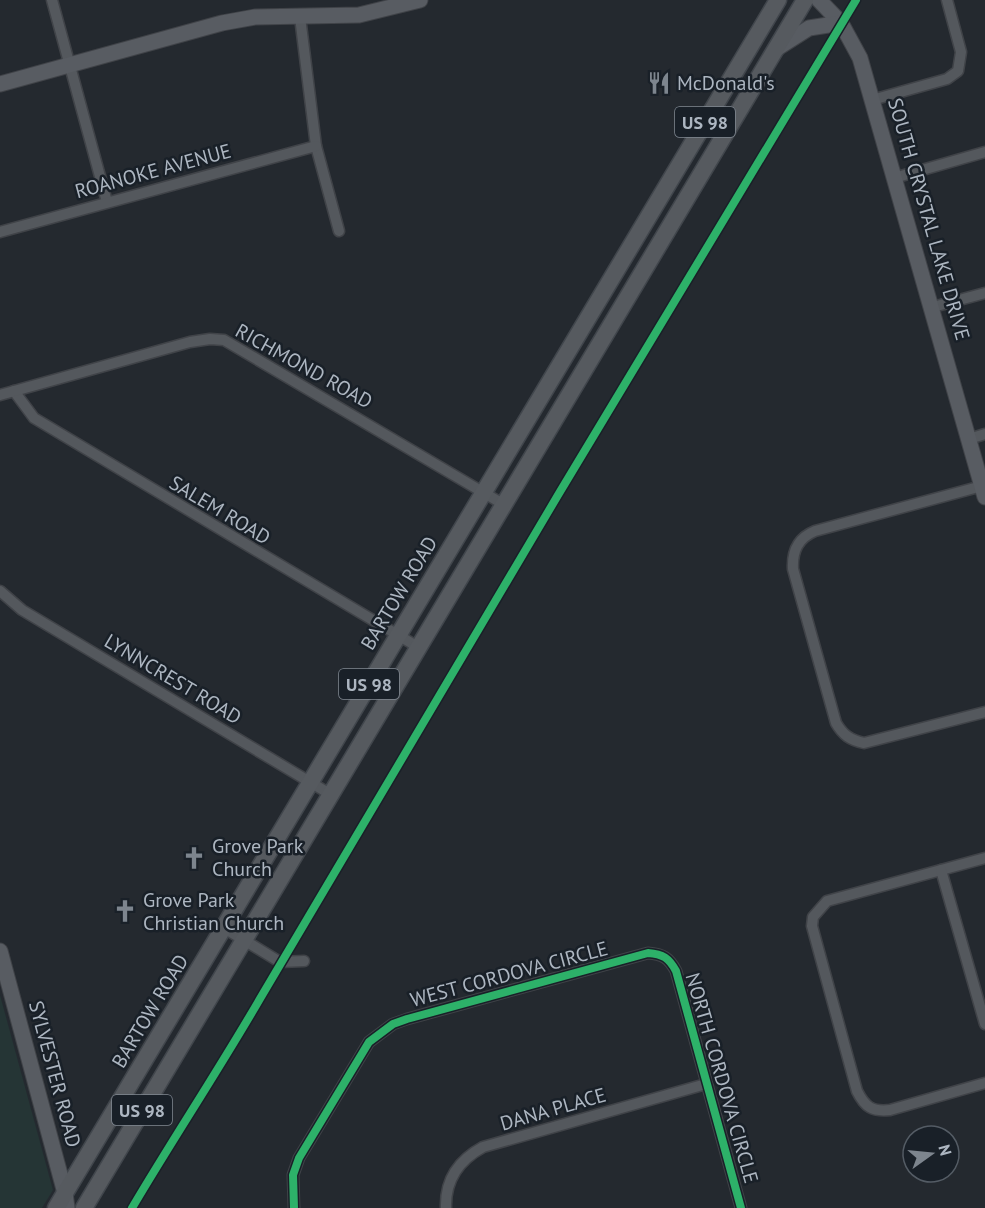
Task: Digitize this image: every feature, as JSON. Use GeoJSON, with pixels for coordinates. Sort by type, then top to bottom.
{"type":"FeatureCollection","features":[{"type":"Feature","properties":{"kind":"main road","name":"BARTOW ROAD"},"geometry":{"type":"LineString","coordinates":[[56,1208],[66,1200],[310,783],[778,0]]}},
{"type":"Feature","properties":{"kind":"main road","name":"US 98"},"geometry":{"type":"LineString","coordinates":[[84,1208],[805,0]]}},
{"type":"Feature","properties":{"kind":"street"},"geometry":{"type":"LineString","coordinates":[[52,0],[107,202]]}},
{"type":"Feature","properties":{"kind":"street"},"geometry":{"type":"LineString","coordinates":[[0,84],[222,23],[255,17],[359,15],[420,0]]}},
{"type":"Feature","properties":{"kind":"street","name":"SOUTH CRYSTAL LAKE DRIVE"},"geometry":{"type":"LineString","coordinates":[[819,0],[841,23],[855,46],[933,307],[983,491]]}},
{"type":"Feature","properties":{"kind":"street"},"geometry":{"type":"LineString","coordinates":[[872,100],[947,79],[958,71],[961,52],[947,0]]}},
{"type":"Feature","properties":{"kind":"street"},"geometry":{"type":"LineString","coordinates":[[300,17],[316,146],[339,231]]}},
{"type":"Feature","properties":{"kind":"street"},"geometry":{"type":"LineString","coordinates":[[776,49],[809,28],[841,23]]}},
{"type":"Feature","properties":{"kind":"street","name":"ROANOKE AVENUE"},"geometry":{"type":"LineString","coordinates":[[0,232],[316,146]]}},
{"type":"Feature","properties":{"kind":"street"},"geometry":{"type":"LineString","coordinates":[[894,178],[985,152]]}},
{"type":"Feature","properties":{"kind":"street"},"geometry":{"type":"LineString","coordinates":[[933,307],[985,293]]}},
{"type":"Feature","properties":{"kind":"street","name":"RICHMOND ROAD"},"geometry":{"type":"LineString","coordinates":[[0,395],[190,342],[210,339],[224,340],[503,504]]}},
{"type":"Feature","properties":{"kind":"street","name":"SALEM ROAD"},"geometry":{"type":"LineString","coordinates":[[14,391],[34,418],[418,647]]}},
{"type":"Feature","properties":{"kind":"street"},"geometry":{"type":"LineString","coordinates":[[969,439],[985,434]]}},
{"type":"Feature","properties":{"kind":"street"},"geometry":{"type":"LineString","coordinates":[[983,491],[815,531],[807,534],[797,546],[792,558],[793,569],[836,723],[841,733],[852,740],[864,743],[985,712]]}},
{"type":"Feature","properties":{"kind":"street","name":"LYNNCREST ROAD"},"geometry":{"type":"LineString","coordinates":[[0,591],[22,610],[330,794]]}},
{"type":"Feature","properties":{"kind":"street"},"geometry":{"type":"LineString","coordinates":[[985,858],[827,901],[813,917],[812,926],[857,1092],[864,1105],[875,1110],[890,1110],[985,1083]]}},
{"type":"Feature","properties":{"kind":"street"},"geometry":{"type":"LineString","coordinates":[[941,870],[985,1024]]}},
{"type":"Feature","properties":{"kind":"street"},"geometry":{"type":"LineString","coordinates":[[224,928],[280,962],[304,961]]}},
{"type":"Feature","properties":{"kind":"street","name":"SYLVESTER ROAD"},"geometry":{"type":"LineString","coordinates":[[0,951],[66,1200]]}},
{"type":"Feature","properties":{"kind":"street","name":"WEST CORDOVA CIRCLE"},"geometry":{"type":"LineString","coordinates":[[294,1208],[293,1175],[299,1158],[369,1042],[381,1032],[407,1019],[648,953],[660,954],[669,958]]}},
{"type":"Feature","properties":{"kind":"street","name":"NORTH CORDOVA CIRCLE"},"geometry":{"type":"LineString","coordinates":[[669,958],[676,971],[741,1208]]}},
{"type":"Feature","properties":{"kind":"street","name":"DANA PLACE"},"geometry":{"type":"LineString","coordinates":[[446,1208],[445,1194],[452,1175],[468,1156],[483,1147],[706,1084]]}},
{"type":"Feature","properties":{"kind":"shaded area"},"geometry":{"type":"Polygon","coordinates":[[[0,995],[53,1190],[42,1208],[0,1208],[0,995]]]}},
{"type":"Feature","properties":{"kind":"railway"},"geometry":{"type":"LineString","coordinates":[[132,1208],[245,1024],[557,497],[856,0]]}},
{"type":"Feature","properties":{"kind":"cycle path"},"geometry":{"type":"LineString","coordinates":[[132,1208],[245,1024],[557,497],[856,0]]}},
{"type":"Feature","properties":{"kind":"cycle path"},"geometry":{"type":"LineString","coordinates":[[294,1208],[293,1175],[299,1158],[369,1042],[393,1024],[648,953],[658,954],[665,958],[676,971],[741,1208]]}},
{"type":"Feature","properties":{"kind":"place","name":"McDonald's"},"geometry":{"type":"Point","coordinates":[659,83]}},
{"type":"Feature","properties":{"kind":"place","name":"Grove Park Church"},"geometry":{"type":"Point","coordinates":[194,858]}},
{"type":"Feature","properties":{"kind":"place","name":"Grove Park Christian Church"},"geometry":{"type":"Point","coordinates":[125,911]}}]}
